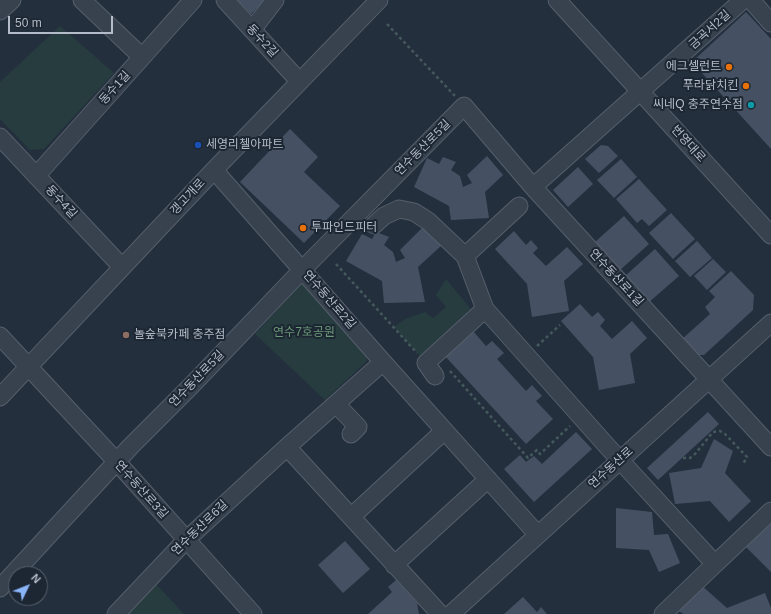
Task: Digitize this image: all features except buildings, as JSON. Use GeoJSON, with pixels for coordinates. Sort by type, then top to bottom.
{"type":"FeatureCollection","features":[{"type":"Feature","properties":{"kind":"street"},"geometry":{"type":"LineString","coordinates":[[0,11],[12,0]]}},
{"type":"Feature","properties":{"kind":"street"},"geometry":{"type":"LineString","coordinates":[[82,0],[142,57]]}},
{"type":"Feature","properties":{"kind":"street","name":"동수1길"},"geometry":{"type":"LineString","coordinates":[[36,176],[193,0]]}},
{"type":"Feature","properties":{"kind":"street","name":"동수2길"},"geometry":{"type":"LineString","coordinates":[[225,0],[299,81]]}},
{"type":"Feature","properties":{"kind":"street"},"geometry":{"type":"LineString","coordinates":[[252,30],[274,0]]}},
{"type":"Feature","properties":{"kind":"street","name":"갱고개로"},"geometry":{"type":"LineString","coordinates":[[0,397],[214,170],[379,0]]}},
{"type":"Feature","properties":{"kind":"street","name":"번영대로"},"geometry":{"type":"LineString","coordinates":[[557,0],[771,235]]}},
{"type":"Feature","properties":{"kind":"street","name":"금곡서2길"},"geometry":{"type":"LineString","coordinates":[[533,187],[744,0]]}},
{"type":"Feature","properties":{"kind":"street"},"geometry":{"type":"LineString","coordinates":[[751,0],[771,23]]}},
{"type":"Feature","properties":{"kind":"street","name":"연수동산로1길"},"geometry":{"type":"LineString","coordinates":[[464,106],[533,187],[771,447]]}},
{"type":"Feature","properties":{"kind":"street","name":"연수동산로5길"},"geometry":{"type":"LineString","coordinates":[[0,588],[117,462],[303,269],[464,106]]}},
{"type":"Feature","properties":{"kind":"street","name":"동수4길"},"geometry":{"type":"LineString","coordinates":[[0,137],[122,267]]}},
{"type":"Feature","properties":{"kind":"street","name":"연수동산로2길"},"geometry":{"type":"LineString","coordinates":[[214,170],[303,269],[444,431],[538,535]]}},
{"type":"Feature","properties":{"kind":"street"},"geometry":{"type":"LineString","coordinates":[[466,256],[519,206]]}},
{"type":"Feature","properties":{"kind":"street"},"geometry":{"type":"LineString","coordinates":[[374,225],[384,216],[399,209],[414,212],[428,221],[466,256],[485,309],[715,564]]}},
{"type":"Feature","properties":{"kind":"street"},"geometry":{"type":"LineString","coordinates":[[432,364],[485,309]]}},
{"type":"Feature","properties":{"kind":"street","name":"연수동산로"},"geometry":{"type":"LineString","coordinates":[[461,611],[538,535],[771,323]]}},
{"type":"Feature","properties":{"kind":"street","name":"연수동산로3길"},"geometry":{"type":"LineString","coordinates":[[0,336],[117,462],[252,614]]}},
{"type":"Feature","properties":{"kind":"street","name":"연수동산로6길"},"geometry":{"type":"LineString","coordinates":[[116,614],[186,540],[287,447],[383,362]]}},
{"type":"Feature","properties":{"kind":"street"},"geometry":{"type":"LineString","coordinates":[[336,404],[358,427],[351,434]]}},
{"type":"Feature","properties":{"kind":"street"},"geometry":{"type":"LineString","coordinates":[[351,517],[444,431]]}},
{"type":"Feature","properties":{"kind":"street"},"geometry":{"type":"LineString","coordinates":[[287,447],[440,614]]}},
{"type":"Feature","properties":{"kind":"street"},"geometry":{"type":"LineString","coordinates":[[394,565],[488,479]]}},
{"type":"Feature","properties":{"kind":"street"},"geometry":{"type":"LineString","coordinates":[[663,614],[771,512]]}},
{"type":"Feature","properties":{"kind":"path"},"geometry":{"type":"LineString","coordinates":[[387,24],[464,106]]}},
{"type":"Feature","properties":{"kind":"path"},"geometry":{"type":"LineString","coordinates":[[336,264],[432,364],[528,458],[537,450],[540,454],[574,422]]}},
{"type":"Feature","properties":{"kind":"path"},"geometry":{"type":"LineString","coordinates":[[536,348],[560,325]]}},
{"type":"Feature","properties":{"kind":"path"},"geometry":{"type":"LineString","coordinates":[[683,458],[690,458],[713,432],[720,431],[725,434],[747,457],[743,464]]}},
{"type":"Feature","properties":{"kind":"green space"},"geometry":{"type":"Polygon","coordinates":[[[60,26],[114,73],[44,149],[30,150],[0,119],[0,82],[60,26]]]}},
{"type":"Feature","properties":{"kind":"green space"},"geometry":{"type":"Polygon","coordinates":[[[446,279],[471,309],[420,356],[394,327],[405,319],[425,312],[433,318],[446,307],[436,295],[446,279]]]}},
{"type":"Feature","properties":{"kind":"green space","name":"연수7호공원"},"geometry":{"type":"Polygon","coordinates":[[[302,283],[367,354],[366,362],[325,400],[255,334],[302,283]]]}},
{"type":"Feature","properties":{"kind":"green space"},"geometry":{"type":"Polygon","coordinates":[[[155,583],[184,614],[127,614],[155,583]]]}},
{"type":"Feature","properties":{"kind":"place","name":"에그셀런트"},"geometry":{"type":"Point","coordinates":[729,67]}},
{"type":"Feature","properties":{"kind":"place","name":"푸라닭치킨"},"geometry":{"type":"Point","coordinates":[746,86]}},
{"type":"Feature","properties":{"kind":"place","name":"씨네Q 충주연수점"},"geometry":{"type":"Point","coordinates":[751,105]}},
{"type":"Feature","properties":{"kind":"place","name":"세영리첼아파트"},"geometry":{"type":"Point","coordinates":[198,145]}},
{"type":"Feature","properties":{"kind":"place","name":"투파인드피터"},"geometry":{"type":"Point","coordinates":[303,228]}},
{"type":"Feature","properties":{"kind":"place","name":"놀숲북카페 충주점"},"geometry":{"type":"Point","coordinates":[126,335]}}]}
